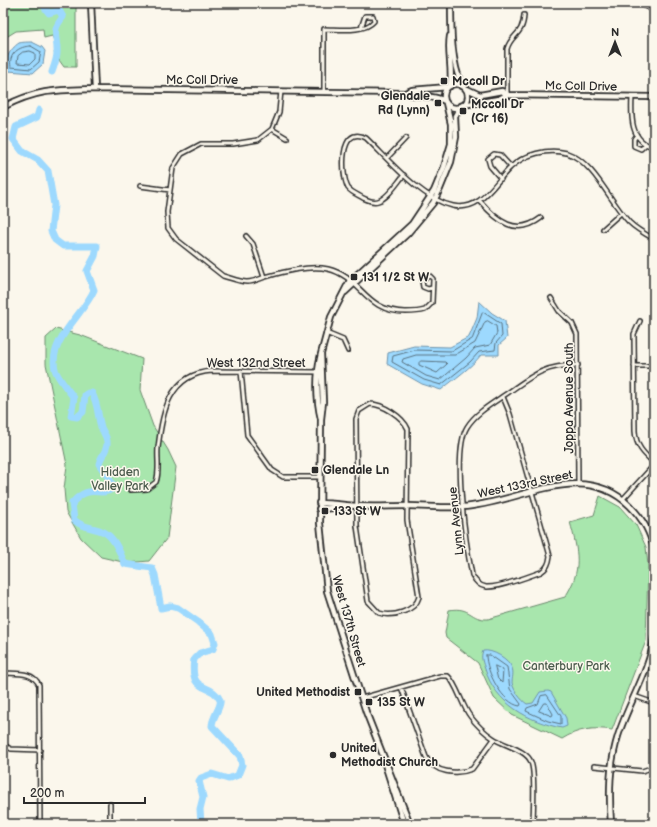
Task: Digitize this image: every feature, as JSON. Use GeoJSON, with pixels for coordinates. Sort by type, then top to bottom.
{"type":"FeatureCollection","features":[{"type":"Feature","properties":{"kind":"main road"},"geometry":{"type":"LineString","coordinates":[[91,3],[95,88]]}},
{"type":"Feature","properties":{"kind":"main road"},"geometry":{"type":"LineString","coordinates":[[451,3],[451,33],[458,75],[467,97],[455,116],[452,149]]}},
{"type":"Feature","properties":{"kind":"main road"},"geometry":{"type":"LineString","coordinates":[[451,33],[448,46],[452,73],[449,86],[444,95],[451,124],[452,149]]}},
{"type":"Feature","properties":{"kind":"main road"},"geometry":{"type":"LineString","coordinates":[[449,86],[455,84],[464,87]]}},
{"type":"Feature","properties":{"kind":"main road","name":"Mc Coll Drive"},"geometry":{"type":"LineString","coordinates":[[405,93],[412,90],[449,86]]}},
{"type":"Feature","properties":{"kind":"main road","name":"Mc Coll Drive"},"geometry":{"type":"LineString","coordinates":[[464,87],[476,94],[502,91],[507,95]]}},
{"type":"Feature","properties":{"kind":"main road","name":"Mc Coll Drive"},"geometry":{"type":"LineString","coordinates":[[3,107],[22,97],[47,90],[95,88],[405,93],[412,96],[434,96],[446,102]]}},
{"type":"Feature","properties":{"kind":"main road","name":"Mc Coll Drive"},"geometry":{"type":"LineString","coordinates":[[462,106],[499,99],[507,95],[654,97]]}},
{"type":"Feature","properties":{"kind":"main road"},"geometry":{"type":"LineString","coordinates":[[446,102],[451,107],[462,106]]}},
{"type":"Feature","properties":{"kind":"main road","name":"West 137th Street"},"geometry":{"type":"LineString","coordinates":[[382,752],[362,698],[327,591],[321,546],[319,509],[320,419],[323,402],[320,372],[321,354],[331,317],[343,294],[352,282],[408,234],[433,197],[452,149]]}},
{"type":"Feature","properties":{"kind":"main road","name":"West 133rd Street"},"geometry":{"type":"LineString","coordinates":[[319,503],[356,506],[462,507],[486,504],[558,485],[578,483],[604,489],[623,499]]}},
{"type":"Feature","properties":{"kind":"main road"},"geometry":{"type":"LineString","coordinates":[[623,499],[642,520],[653,541],[654,550]]}},
{"type":"Feature","properties":{"kind":"main road","name":"West 133rd Street"},"geometry":{"type":"LineString","coordinates":[[319,509],[356,506]]}},
{"type":"Feature","properties":{"kind":"main road"},"geometry":{"type":"LineString","coordinates":[[611,824],[609,792],[611,768],[618,735],[634,696],[654,638]]}},
{"type":"Feature","properties":{"kind":"main road"},"geometry":{"type":"LineString","coordinates":[[382,752],[384,766],[404,824]]}},
{"type":"Feature","properties":{"kind":"main road"},"geometry":{"type":"LineString","coordinates":[[382,752],[410,824]]}},
{"type":"Feature","properties":{"kind":"street"},"geometry":{"type":"LineString","coordinates":[[507,95],[507,49],[510,42],[523,27],[524,15]]}},
{"type":"Feature","properties":{"kind":"street"},"geometry":{"type":"LineString","coordinates":[[324,92],[324,29],[361,28],[374,21],[373,16],[365,16],[361,28]]}},
{"type":"Feature","properties":{"kind":"street"},"geometry":{"type":"LineString","coordinates":[[281,91],[279,112],[272,129],[258,140],[233,144],[202,144],[182,154],[174,168],[167,212],[168,228],[176,239],[223,276],[245,282],[313,268],[335,272],[352,282],[360,291],[377,305],[395,312],[425,310],[432,303],[434,294],[432,288],[433,279],[430,276],[424,278],[422,281],[423,287],[428,289],[432,288]]}},
{"type":"Feature","properties":{"kind":"street"},"geometry":{"type":"LineString","coordinates":[[632,97],[632,123],[637,135],[646,144],[654,147]]}},
{"type":"Feature","properties":{"kind":"street"},"geometry":{"type":"LineString","coordinates":[[272,129],[287,138]]}},
{"type":"Feature","properties":{"kind":"street"},"geometry":{"type":"LineString","coordinates":[[404,175],[379,201],[368,201],[348,189],[345,179],[345,147],[348,140],[356,135],[366,138],[404,175],[433,197],[454,206],[468,207],[480,201],[511,168],[528,156],[548,151],[568,154],[590,168],[621,213],[630,223],[654,239]]}},
{"type":"Feature","properties":{"kind":"street"},"geometry":{"type":"LineString","coordinates":[[637,135],[634,139],[634,146],[641,149],[646,144]]}},
{"type":"Feature","properties":{"kind":"street"},"geometry":{"type":"LineString","coordinates":[[387,158],[406,138]]}},
{"type":"Feature","properties":{"kind":"street"},"geometry":{"type":"LineString","coordinates":[[501,179],[490,166],[488,159],[494,154],[500,155],[511,168]]}},
{"type":"Feature","properties":{"kind":"street"},"geometry":{"type":"LineString","coordinates":[[140,186],[170,190]]}},
{"type":"Feature","properties":{"kind":"street"},"geometry":{"type":"LineString","coordinates":[[480,201],[496,218],[508,224],[525,226],[532,225],[541,218]]}},
{"type":"Feature","properties":{"kind":"street"},"geometry":{"type":"LineString","coordinates":[[603,229],[621,213]]}},
{"type":"Feature","properties":{"kind":"street"},"geometry":{"type":"LineString","coordinates":[[246,236],[253,244],[264,277]]}},
{"type":"Feature","properties":{"kind":"street","name":"Joppa Avenue South"},"geometry":{"type":"LineString","coordinates":[[552,298],[559,311],[576,328],[578,365],[578,483]]}},
{"type":"Feature","properties":{"kind":"street"},"geometry":{"type":"LineString","coordinates":[[623,499],[654,464],[640,449],[636,439],[634,334],[640,321]]}},
{"type":"Feature","properties":{"kind":"street"},"geometry":{"type":"LineString","coordinates":[[326,333],[343,340],[348,351]]}},
{"type":"Feature","properties":{"kind":"street"},"geometry":{"type":"LineString","coordinates":[[532,492],[510,414],[503,397],[541,371],[556,366],[578,365]]}},
{"type":"Feature","properties":{"kind":"street"},"geometry":{"type":"LineString","coordinates":[[634,366],[654,366]]}},
{"type":"Feature","properties":{"kind":"street"},"geometry":{"type":"LineString","coordinates":[[241,371],[247,435],[272,470],[283,476],[319,477]]}},
{"type":"Feature","properties":{"kind":"street","name":"West 132nd Street"},"geometry":{"type":"LineString","coordinates":[[131,490],[147,489],[156,482],[161,432],[169,401],[177,385],[190,375],[201,372],[241,371],[320,372]]}},
{"type":"Feature","properties":{"kind":"street","name":"Lynn Avenue"},"geometry":{"type":"LineString","coordinates":[[503,397],[476,416],[467,428],[461,447],[462,507],[472,575],[481,585],[492,586],[533,575],[546,570],[549,565],[550,556],[532,492]]}},
{"type":"Feature","properties":{"kind":"street"},"geometry":{"type":"LineString","coordinates":[[370,404],[379,406],[404,421],[408,429],[406,520],[419,597],[414,607],[389,614],[378,613],[368,601],[356,506],[357,415],[362,408],[370,404]]}},
{"type":"Feature","properties":{"kind":"street"},"geometry":{"type":"LineString","coordinates":[[3,673],[27,674],[36,679],[39,689],[40,824]]}},
{"type":"Feature","properties":{"kind":"street"},"geometry":{"type":"LineString","coordinates":[[362,698],[440,676],[448,676],[451,678],[470,716],[494,739],[522,752],[530,761],[533,774],[532,824]]}},
{"type":"Feature","properties":{"kind":"street"},"geometry":{"type":"LineString","coordinates":[[401,687],[426,758],[434,767],[443,771],[452,772],[472,769],[494,739]]}},
{"type":"Feature","properties":{"kind":"street"},"geometry":{"type":"LineString","coordinates":[[634,696],[654,703]]}},
{"type":"Feature","properties":{"kind":"street"},"geometry":{"type":"LineString","coordinates":[[4,745],[11,749],[40,750]]}},
{"type":"Feature","properties":{"kind":"street"},"geometry":{"type":"LineString","coordinates":[[594,766],[642,771],[654,767]]}},
{"type":"Feature","properties":{"kind":"street"},"geometry":{"type":"LineString","coordinates":[[110,804],[110,824]]}},
{"type":"Feature","properties":{"kind":"street"},"geometry":{"type":"LineString","coordinates":[[649,824],[654,823]]}},
{"type":"Feature","properties":{"kind":"green space"},"geometry":{"type":"Polygon","coordinates":[[[3,3],[76,3],[76,67],[64,67],[54,53],[57,48],[52,36],[44,38],[43,29],[16,31],[3,39],[3,3]]]}},
{"type":"Feature","properties":{"kind":"green space","name":"Hidden Valley Park"},"geometry":{"type":"Polygon","coordinates":[[[56,329],[80,335],[142,359],[140,390],[153,426],[168,450],[176,467],[167,538],[149,561],[127,563],[101,557],[81,538],[66,512],[64,489],[67,465],[46,364],[46,338],[56,329]]]}},
{"type":"Feature","properties":{"kind":"green space","name":"Canterbury Park"},"geometry":{"type":"Polygon","coordinates":[[[600,496],[620,507],[636,525],[646,547],[648,565],[646,641],[612,730],[598,729],[580,731],[562,739],[512,715],[494,698],[478,663],[446,638],[445,633],[449,610],[462,610],[482,619],[488,619],[565,597],[571,587],[577,569],[577,551],[570,522],[594,515],[600,496]]]}},
{"type":"Feature","properties":{"kind":"water"},"geometry":{"type":"Polygon","coordinates":[[[32,42],[42,47],[45,51],[43,64],[33,73],[8,71],[6,67],[6,60],[10,52],[19,43],[32,42]]]}},
{"type":"Feature","properties":{"kind":"water"},"geometry":{"type":"Polygon","coordinates":[[[479,301],[492,313],[505,321],[507,338],[499,345],[499,355],[481,355],[468,369],[441,390],[422,384],[387,364],[388,353],[414,346],[450,347],[469,337],[477,318],[479,301]]]}},
{"type":"Feature","properties":{"kind":"water"},"geometry":{"type":"Polygon","coordinates":[[[483,651],[495,653],[507,661],[513,672],[512,683],[514,689],[527,704],[533,703],[540,692],[551,692],[566,718],[567,726],[562,728],[537,721],[526,716],[505,701],[490,681],[482,660],[483,651]]]}},
{"type":"Feature","properties":{"kind":"waterway"},"geometry":{"type":"LineString","coordinates":[[44,3],[45,8],[49,13],[59,10],[63,17],[59,22],[56,31],[57,55],[52,72]]}},
{"type":"Feature","properties":{"kind":"waterway"},"geometry":{"type":"LineString","coordinates":[[39,110],[37,117],[16,127],[13,139],[22,151],[38,160],[48,171],[54,205],[51,231],[55,240],[63,246],[97,246],[95,256],[87,271],[94,290],[62,338],[54,358],[56,372],[74,398],[71,416],[77,417],[83,412],[85,395],[92,393],[97,406],[101,427],[107,442],[107,447],[99,464],[112,483],[112,489],[103,492],[85,493],[79,497],[72,503],[74,520],[86,527],[100,530],[108,535],[117,546],[125,564],[152,568],[155,575],[161,608],[170,606],[178,608],[212,634],[215,643],[213,649],[200,653],[194,659],[193,671],[198,683],[216,694],[220,700],[220,705],[212,726],[240,756],[242,765],[238,775],[228,779],[212,774],[201,778],[199,781],[203,797],[200,809],[201,824]]}},
{"type":"Feature","properties":{"kind":"railway"},"geometry":{"type":"LineString","coordinates":[[633,3],[654,13]]}},
{"type":"Feature","properties":{"kind":"place","name":"Mccoll Dr"},"geometry":{"type":"Point","coordinates":[444,81]}},
{"type":"Feature","properties":{"kind":"place","name":"Glendale Rd (Lynn)"},"geometry":{"type":"Point","coordinates":[438,103]}},
{"type":"Feature","properties":{"kind":"place","name":"Mccoll Dr (Cr 16)"},"geometry":{"type":"Point","coordinates":[463,111]}},
{"type":"Feature","properties":{"kind":"place","name":"131 1/2 St W"},"geometry":{"type":"Point","coordinates":[354,277]}},
{"type":"Feature","properties":{"kind":"place","name":"Glendale Ln"},"geometry":{"type":"Point","coordinates":[315,470]}},
{"type":"Feature","properties":{"kind":"place","name":"133 St W"},"geometry":{"type":"Point","coordinates":[325,511]}},
{"type":"Feature","properties":{"kind":"place","name":"United Methodist"},"geometry":{"type":"Point","coordinates":[358,692]}},
{"type":"Feature","properties":{"kind":"place","name":"135 St W"},"geometry":{"type":"Point","coordinates":[369,702]}},
{"type":"Feature","properties":{"kind":"place","name":"United Methodist Church"},"geometry":{"type":"Point","coordinates":[333,755]}}]}
